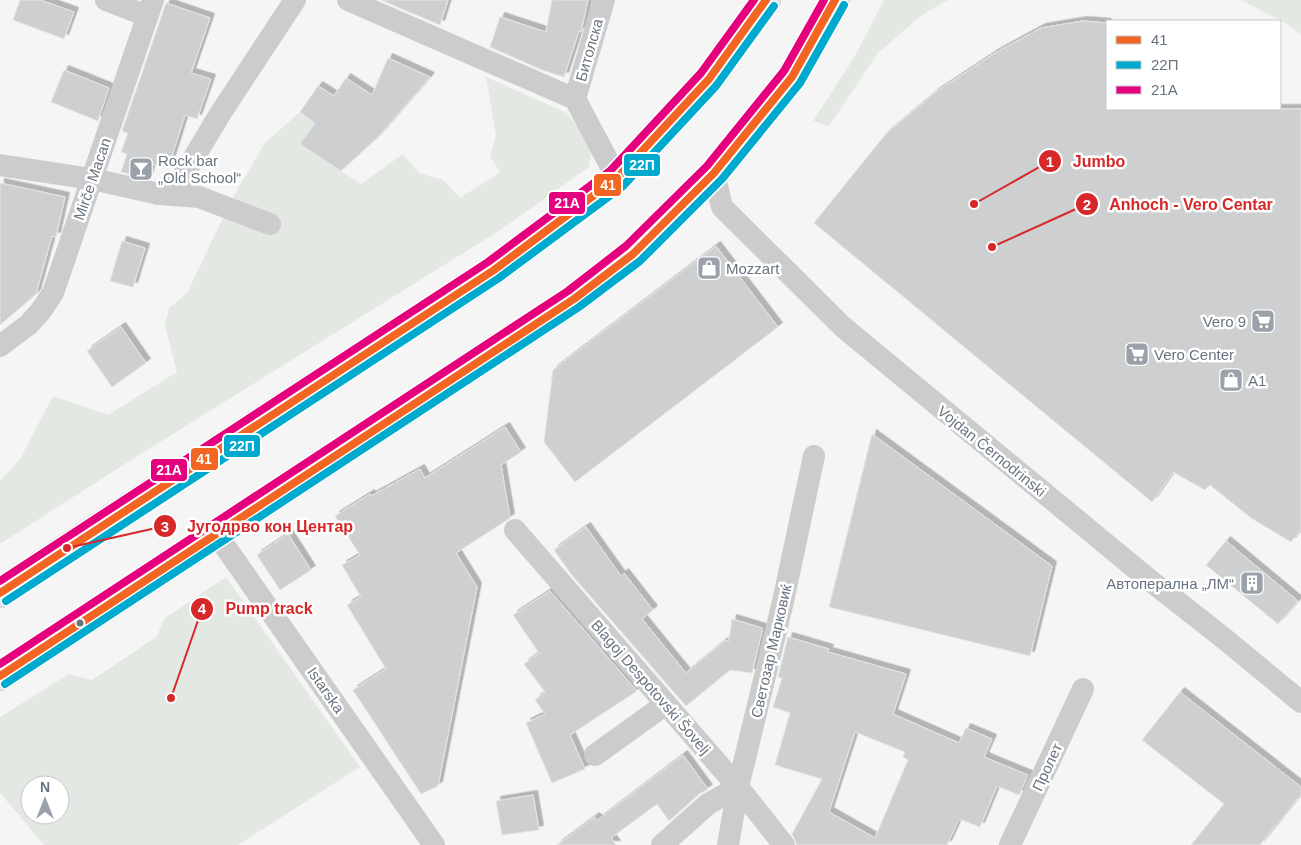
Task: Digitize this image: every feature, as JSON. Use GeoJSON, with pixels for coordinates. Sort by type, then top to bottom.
{"type":"FeatureCollection","features":[{"type":"Feature","properties":{"kind":"street"},"geometry":{"type":"LineString","coordinates":[[106,0],[150,8]]}},
{"type":"Feature","properties":{"kind":"street"},"geometry":{"type":"LineString","coordinates":[[159,194],[180,181],[220,114],[295,0]]}},
{"type":"Feature","properties":{"kind":"street"},"geometry":{"type":"LineString","coordinates":[[348,0],[575,99],[616,178]]}},
{"type":"Feature","properties":{"kind":"street","name":"Битолска"},"geometry":{"type":"LineString","coordinates":[[575,99],[604,0]]}},
{"type":"Feature","properties":{"kind":"street"},"geometry":{"type":"LineString","coordinates":[[0,593],[494,270],[616,178],[710,80],[766,0]]}},
{"type":"Feature","properties":{"kind":"street"},"geometry":{"type":"LineString","coordinates":[[0,676],[574,299],[633,254],[714,173],[792,77],[835,0]]}},
{"type":"Feature","properties":{"kind":"street","name":"Mirče Macan"},"geometry":{"type":"LineString","coordinates":[[2,344],[28,325],[53,293],[150,8]]}},
{"type":"Feature","properties":{"kind":"street"},"geometry":{"type":"LineString","coordinates":[[0,165],[92,178],[159,194],[199,197],[270,224]]}},
{"type":"Feature","properties":{"kind":"street","name":"Vojdan Černodrinski"},"geometry":{"type":"LineString","coordinates":[[714,173],[722,208],[843,327],[1152,582],[1301,702]]}},
{"type":"Feature","properties":{"kind":"street","name":"Светозар Марковиќ"},"geometry":{"type":"LineString","coordinates":[[728,845],[738,787],[782,606],[814,456]]}},
{"type":"Feature","properties":{"kind":"street","name":"Blagoj Despotovski Šovelj"},"geometry":{"type":"LineString","coordinates":[[515,530],[738,787],[784,845]]}},
{"type":"Feature","properties":{"kind":"street","name":"Istarska"},"geometry":{"type":"LineString","coordinates":[[217,535],[434,845]]}},
{"type":"Feature","properties":{"kind":"street","name":"Пролет"},"geometry":{"type":"LineString","coordinates":[[1010,845],[1084,689]]}},
{"type":"Feature","properties":{"kind":"street"},"geometry":{"type":"LineString","coordinates":[[595,755],[666,704]]}},
{"type":"Feature","properties":{"kind":"street"},"geometry":{"type":"LineString","coordinates":[[662,845],[708,804],[738,787]]}},
{"type":"Feature","properties":{"kind":"shaded area"},"geometry":{"type":"Polygon","coordinates":[[[884,0],[948,0],[922,15],[878,53],[829,126],[813,121],[855,56],[884,0]]]}},
{"type":"Feature","properties":{"kind":"shaded area"},"geometry":{"type":"Polygon","coordinates":[[[1241,0],[1301,0],[1301,35],[1279,20],[1241,0]]]}},
{"type":"Feature","properties":{"kind":"shaded area"},"geometry":{"type":"Polygon","coordinates":[[[486,77],[567,113],[592,147],[589,167],[502,229],[131,460],[0,544],[0,481],[20,459],[53,396],[108,415],[177,372],[165,325],[169,308],[187,293],[232,199],[265,143],[300,112],[315,123],[300,144],[361,184],[403,154],[419,173],[443,180],[460,198],[500,172],[490,156],[496,136],[486,77]]]}},
{"type":"Feature","properties":{"kind":"shaded area"},"geometry":{"type":"Polygon","coordinates":[[[226,577],[360,767],[238,845],[44,845],[27,825],[70,825],[70,775],[20,775],[20,817],[0,793],[0,717],[69,674],[92,680],[156,637],[165,618],[226,577]]]}},
{"type":"Feature","properties":{"kind":"building"},"geometry":{"type":"Polygon","coordinates":[[[20,0],[40,0],[74,12],[64,39],[13,20],[20,0]]]}},
{"type":"Feature","properties":{"kind":"building"},"geometry":{"type":"Polygon","coordinates":[[[381,0],[448,0],[440,25],[381,0]]]}},
{"type":"Feature","properties":{"kind":"building"},"geometry":{"type":"Polygon","coordinates":[[[552,0],[588,0],[581,32],[579,31],[564,77],[542,70],[490,47],[500,17],[546,32],[552,0]]]}},
{"type":"Feature","properties":{"kind":"building"},"geometry":{"type":"Polygon","coordinates":[[[166,3],[210,18],[191,73],[211,79],[197,119],[185,115],[168,169],[152,164],[148,178],[121,172],[127,154],[121,152],[128,133],[122,131],[166,3]]]}},
{"type":"Feature","properties":{"kind":"building","name":"Vero Center"},"geometry":{"type":"Polygon","coordinates":[[[1083,21],[1106,23],[1106,110],[1301,109],[1301,529],[1291,542],[1251,518],[1210,485],[1205,490],[1173,472],[1152,502],[814,223],[885,135],[936,92],[995,53],[1041,28],[1083,21]]]}},
{"type":"Feature","properties":{"kind":"building"},"geometry":{"type":"Polygon","coordinates":[[[388,58],[430,77],[378,137],[341,171],[300,144],[315,123],[300,112],[318,86],[334,96],[346,78],[372,95],[388,58]]]}},
{"type":"Feature","properties":{"kind":"building"},"geometry":{"type":"Polygon","coordinates":[[[64,70],[109,88],[98,121],[51,102],[64,70]]]}},
{"type":"Feature","properties":{"kind":"building"},"geometry":{"type":"Polygon","coordinates":[[[0,183],[65,197],[56,237],[52,236],[36,294],[0,325],[0,183]]]}},
{"type":"Feature","properties":{"kind":"building"},"geometry":{"type":"Polygon","coordinates":[[[122,241],[145,248],[133,287],[110,281],[122,241]]]}},
{"type":"Feature","properties":{"kind":"building"},"geometry":{"type":"Polygon","coordinates":[[[716,246],[778,327],[575,482],[544,442],[553,370],[716,246]]]}},
{"type":"Feature","properties":{"kind":"building"},"geometry":{"type":"Polygon","coordinates":[[[121,327],[146,363],[112,387],[87,351],[121,327]]]}},
{"type":"Feature","properties":{"kind":"building"},"geometry":{"type":"Polygon","coordinates":[[[505,427],[521,452],[501,465],[510,518],[456,553],[477,587],[438,786],[421,794],[353,690],[386,669],[347,605],[361,597],[342,565],[360,555],[335,516],[370,494],[371,496],[420,469],[425,478],[505,427]]]}},
{"type":"Feature","properties":{"kind":"building"},"geometry":{"type":"Polygon","coordinates":[[[872,434],[1052,566],[1030,656],[829,607],[872,434]]]}},
{"type":"Feature","properties":{"kind":"building"},"geometry":{"type":"Polygon","coordinates":[[[586,527],[621,576],[624,573],[653,610],[642,619],[686,673],[725,641],[729,641],[732,619],[762,628],[752,673],[730,670],[686,706],[571,574],[554,550],[586,527]]]}},
{"type":"Feature","properties":{"kind":"building"},"geometry":{"type":"Polygon","coordinates":[[[288,534],[311,570],[280,590],[257,555],[288,534]]]}},
{"type":"Feature","properties":{"kind":"building","name":"Автоперална „ЛМ“"},"geometry":{"type":"Polygon","coordinates":[[[1226,541],[1298,601],[1278,624],[1206,565],[1226,541]]]}},
{"type":"Feature","properties":{"kind":"building"},"geometry":{"type":"Polygon","coordinates":[[[550,591],[637,691],[570,735],[585,769],[552,783],[526,723],[545,714],[535,700],[545,692],[524,664],[539,653],[513,615],[550,591]]]}},
{"type":"Feature","properties":{"kind":"building"},"geometry":{"type":"Polygon","coordinates":[[[788,637],[829,649],[828,652],[906,674],[893,714],[959,743],[966,728],[992,739],[984,757],[1028,775],[1019,795],[997,786],[980,827],[959,819],[947,845],[797,845],[792,834],[822,779],[775,765],[790,713],[773,707],[782,678],[778,677],[788,637]],[[855,732],[829,812],[875,838],[908,760],[903,757],[905,752],[855,732]]]}},
{"type":"Feature","properties":{"kind":"building"},"geometry":{"type":"Polygon","coordinates":[[[1180,692],[1301,787],[1301,794],[1260,845],[1191,845],[1224,804],[1142,740],[1180,692]]]}},
{"type":"Feature","properties":{"kind":"building"},"geometry":{"type":"Polygon","coordinates":[[[683,755],[708,789],[699,794],[669,821],[657,804],[611,838],[616,845],[557,845],[595,817],[598,820],[683,755]]]}},
{"type":"Feature","properties":{"kind":"building"},"geometry":{"type":"Polygon","coordinates":[[[533,795],[539,830],[502,835],[496,801],[533,795]]]}},
{"type":"Feature","properties":{"kind":"transit line","name":"21A"},"geometry":{"type":"LineString","coordinates":[[0,581],[488,262],[610,171],[701,73],[754,0]]}},
{"type":"Feature","properties":{"kind":"transit line","name":"41"},"geometry":{"type":"LineString","coordinates":[[0,593],[494,270],[617,178],[709,79],[766,0]]}},
{"type":"Feature","properties":{"kind":"transit line","name":"21A"},"geometry":{"type":"LineString","coordinates":[[0,664],[568,291],[626,246],[707,166],[784,71],[824,0]]}},
{"type":"Feature","properties":{"kind":"transit line","name":"41"},"geometry":{"type":"LineString","coordinates":[[0,676],[574,299],[633,254],[714,173],[792,77],[835,0]]}},
{"type":"Feature","properties":{"kind":"transit line","name":"22П"},"geometry":{"type":"LineString","coordinates":[[5,684],[579,307],[640,261],[722,179],[800,83],[844,5]]}},
{"type":"Feature","properties":{"kind":"transit line","name":"22П"},"geometry":{"type":"LineString","coordinates":[[6,601],[499,278],[623,186],[716,86],[774,6]]}},
{"type":"Feature","properties":{"kind":"place","name":"Rock bar „Old School“"},"geometry":{"type":"Point","coordinates":[141,169]}},
{"type":"Feature","properties":{"kind":"place","name":"Jumbo"},"geometry":{"type":"Point","coordinates":[974,204]}},
{"type":"Feature","properties":{"kind":"place","name":"Anhoch - Vero Centar"},"geometry":{"type":"Point","coordinates":[992,247]}},
{"type":"Feature","properties":{"kind":"place","name":"Mozzart"},"geometry":{"type":"Point","coordinates":[709,268]}},
{"type":"Feature","properties":{"kind":"place","name":"Vero 9"},"geometry":{"type":"Point","coordinates":[1263,321]}},
{"type":"Feature","properties":{"kind":"place","name":"Vero Center"},"geometry":{"type":"Point","coordinates":[1137,354]}},
{"type":"Feature","properties":{"kind":"place","name":"A1"},"geometry":{"type":"Point","coordinates":[1231,380]}},
{"type":"Feature","properties":{"kind":"place","name":"Југодрво кон Центар"},"geometry":{"type":"Point","coordinates":[67,548]}},
{"type":"Feature","properties":{"kind":"place","name":"Автоперална „ЛМ“"},"geometry":{"type":"Point","coordinates":[1252,583]}},
{"type":"Feature","properties":{"kind":"place","name":"Pump track"},"geometry":{"type":"Point","coordinates":[171,698]}}]}
